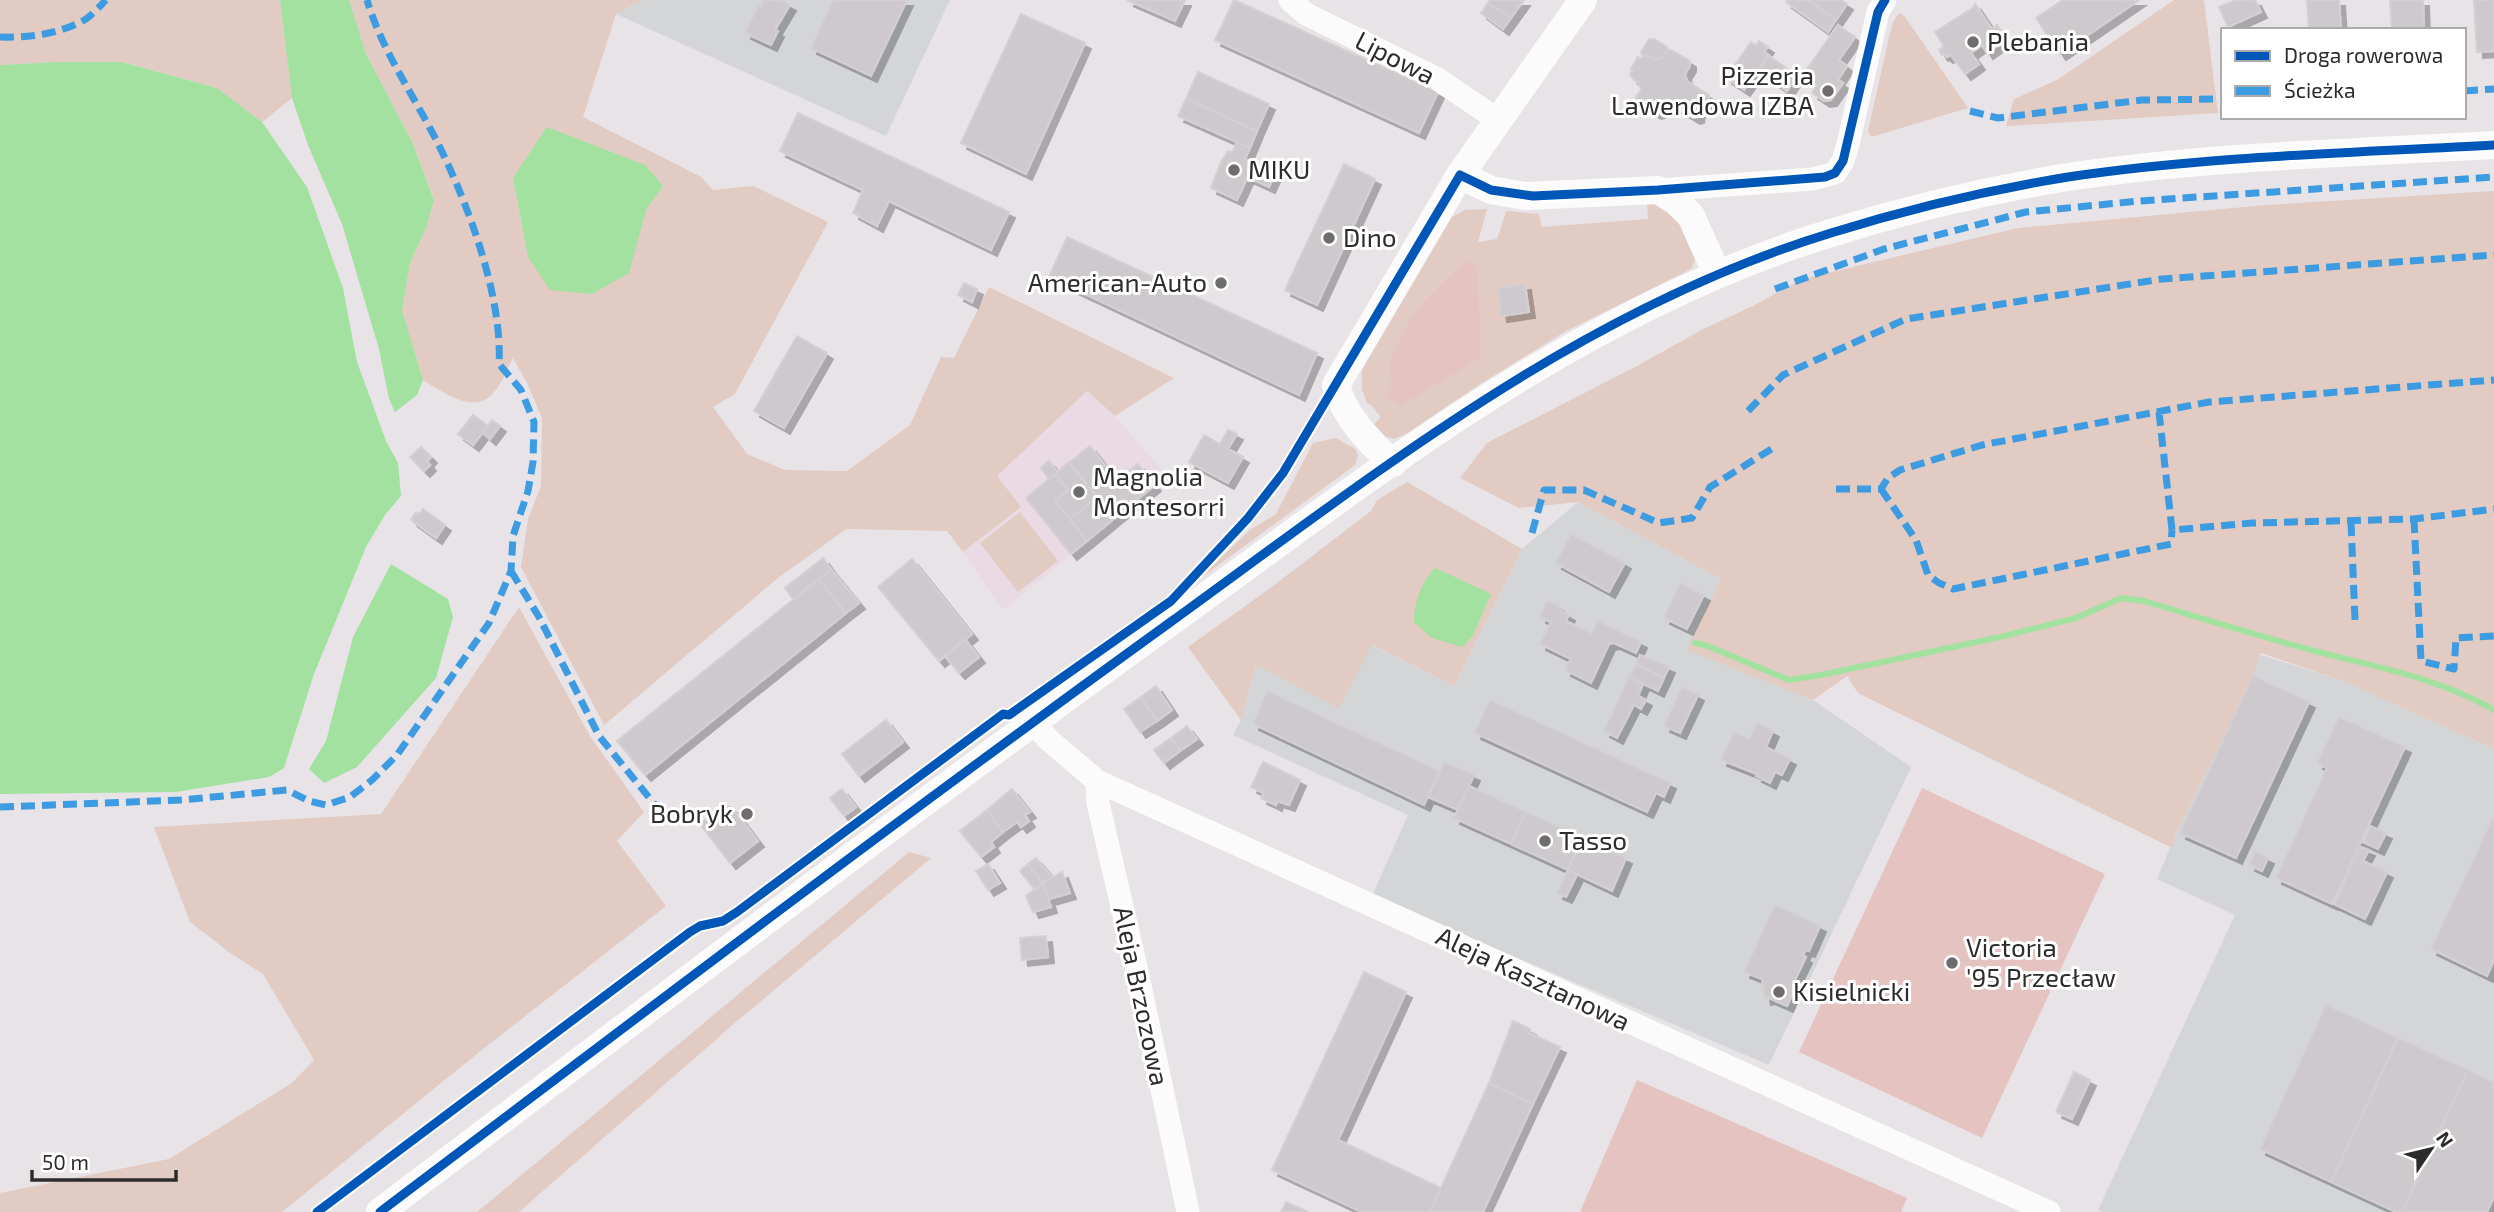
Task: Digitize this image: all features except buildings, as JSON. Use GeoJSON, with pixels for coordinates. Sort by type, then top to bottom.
{"type":"FeatureCollection","features":[{"type":"Feature","properties":{"kind":"street","name":"Lipowa"},"geometry":{"type":"LineString","coordinates":[[1290,0],[1306,14],[1437,78],[1498,120]]}},
{"type":"Feature","properties":{"kind":"street"},"geometry":{"type":"LineString","coordinates":[[1392,463],[1354,420],[1339,397],[1336,385],[1460,174],[1583,0]]}},
{"type":"Feature","properties":{"kind":"street"},"geometry":{"type":"LineString","coordinates":[[1460,174],[1491,190],[1525,196],[1813,179],[1835,173],[1843,161],[1848,144],[1878,12],[1885,0]]}},
{"type":"Feature","properties":{"kind":"street"},"geometry":{"type":"LineString","coordinates":[[380,1212],[840,864],[1392,463],[1471,407],[1560,352],[1633,312],[1717,275],[1828,233],[1926,206],[2047,181],[2152,167],[2494,145]]}},
{"type":"Feature","properties":{"kind":"street"},"geometry":{"type":"LineString","coordinates":[[1657,190],[1684,207],[1697,228],[1717,275]]}},
{"type":"Feature","properties":{"kind":"street","name":"Aleja Kasztanowa"},"geometry":{"type":"LineString","coordinates":[[1032,722],[1097,781],[2049,1212]]}},
{"type":"Feature","properties":{"kind":"street","name":"Aleja Brzozowa"},"geometry":{"type":"LineString","coordinates":[[1097,781],[1098,807],[1136,967],[1188,1212]]}},
{"type":"Feature","properties":{"kind":"shaded area"},"geometry":{"type":"Polygon","coordinates":[[[0,0],[280,0],[292,98],[262,122],[217,88],[123,62],[0,65],[0,0]]]}},
{"type":"Feature","properties":{"kind":"shaded area"},"geometry":{"type":"Polygon","coordinates":[[[280,0],[349,0],[366,54],[413,144],[434,200],[426,228],[410,263],[402,310],[423,380],[417,395],[395,412],[389,399],[379,349],[342,224],[308,145],[292,98],[280,0]]]}},
{"type":"Feature","properties":{"kind":"shaded area"},"geometry":{"type":"Polygon","coordinates":[[[349,0],[642,0],[616,14],[583,117],[701,177],[713,190],[753,186],[828,222],[735,394],[713,407],[747,454],[785,470],[847,471],[910,425],[941,357],[954,358],[989,287],[1174,378],[1115,416],[1087,391],[997,476],[1021,507],[963,552],[947,531],[846,529],[778,578],[604,725],[521,567],[528,519],[541,486],[542,418],[528,385],[513,358],[496,389],[477,402],[468,402],[448,395],[423,380],[402,310],[410,263],[426,228],[434,199],[413,144],[366,54],[349,0]],[[513,178],[528,257],[646,210],[663,186],[513,178]]]}},
{"type":"Feature","properties":{"kind":"shaded area"},"geometry":{"type":"Polygon","coordinates":[[[642,0],[950,0],[886,136],[616,14],[642,0]]]}},
{"type":"Feature","properties":{"kind":"shaded area"},"geometry":{"type":"Polygon","coordinates":[[[2174,0],[2204,0],[2218,113],[2006,126],[2014,99],[2057,80],[2174,0]]]}},
{"type":"Feature","properties":{"kind":"shaded area"},"geometry":{"type":"Polygon","coordinates":[[[1900,13],[1968,108],[1871,137],[1868,131],[1890,33],[1894,20],[1900,13]]]}},
{"type":"Feature","properties":{"kind":"shaded area"},"geometry":{"type":"Polygon","coordinates":[[[122,62],[217,88],[262,122],[307,187],[343,288],[357,362],[386,441],[398,463],[401,496],[385,515],[366,547],[314,674],[284,768],[269,777],[176,792],[0,794],[0,65],[122,62]]]}},
{"type":"Feature","properties":{"kind":"shaded area"},"geometry":{"type":"Polygon","coordinates":[[[547,127],[645,165],[663,186],[646,210],[629,273],[592,294],[550,290],[528,257],[513,178],[547,127]]]}},
{"type":"Feature","properties":{"kind":"shaded area"},"geometry":{"type":"Polygon","coordinates":[[[2494,191],[2494,749],[2343,681],[2261,653],[2253,676],[2176,833],[2172,848],[1858,693],[1847,676],[1813,700],[1687,650],[1721,579],[1578,502],[1519,508],[1460,478],[1487,443],[1802,279],[2018,228],[2266,205],[2494,191]]]}},
{"type":"Feature","properties":{"kind":"shaded area"},"geometry":{"type":"Polygon","coordinates":[[[1647,199],[1675,211],[1696,258],[1691,269],[1566,331],[1406,434],[1394,439],[1385,436],[1374,424],[1381,417],[1367,403],[1362,389],[1362,370],[1452,217],[1465,210],[1487,209],[1478,242],[1497,239],[1506,212],[1509,211],[1539,214],[1542,227],[1648,219],[1647,199]]]}},
{"type":"Feature","properties":{"kind":"shaded area"},"geometry":{"type":"Polygon","coordinates":[[[1470,262],[1477,268],[1481,357],[1401,405],[1385,396],[1392,386],[1389,362],[1412,316],[1461,265],[1470,262]]]}},
{"type":"Feature","properties":{"kind":"shaded area","name":"Magnolia Montesorri"},"geometry":{"type":"Polygon","coordinates":[[[1087,391],[1115,416],[1168,477],[1003,610],[963,552],[1021,507],[996,476],[1087,391]]]}},
{"type":"Feature","properties":{"kind":"shaded area"},"geometry":{"type":"Polygon","coordinates":[[[1336,438],[1355,449],[1358,455],[1355,465],[1194,583],[1250,530],[1276,514],[1313,443],[1336,438]]]}},
{"type":"Feature","properties":{"kind":"shaded area"},"geometry":{"type":"Polygon","coordinates":[[[1407,482],[1522,549],[1454,686],[1372,645],[1339,708],[1256,665],[1241,720],[1188,647],[1371,511],[1377,500],[1407,482]]]}},
{"type":"Feature","properties":{"kind":"shaded area"},"geometry":{"type":"Polygon","coordinates":[[[1578,502],[1721,579],[1688,650],[1813,700],[1911,767],[1769,1065],[1372,896],[1408,815],[1233,735],[1241,720],[1256,664],[1371,645],[1454,686],[1522,549],[1578,502]]]}},
{"type":"Feature","properties":{"kind":"shaded area"},"geometry":{"type":"Polygon","coordinates":[[[1020,512],[1058,561],[1018,592],[980,543],[1020,512]]]}},
{"type":"Feature","properties":{"kind":"shaded area"},"geometry":{"type":"Polygon","coordinates":[[[391,564],[448,599],[453,617],[436,678],[357,767],[324,783],[309,769],[326,741],[353,637],[391,564]]]}},
{"type":"Feature","properties":{"kind":"shaded area"},"geometry":{"type":"Polygon","coordinates":[[[1435,568],[1491,594],[1472,637],[1462,647],[1432,638],[1414,622],[1419,593],[1435,568]]]}},
{"type":"Feature","properties":{"kind":"shaded area"},"geometry":{"type":"Polygon","coordinates":[[[519,607],[590,736],[644,812],[617,841],[666,906],[478,1053],[282,1212],[0,1212],[0,1193],[169,1159],[292,1083],[314,1060],[263,974],[190,922],[154,827],[381,814],[519,607]]]}},
{"type":"Feature","properties":{"kind":"shaded area"},"geometry":{"type":"Polygon","coordinates":[[[2252,652],[2343,681],[2494,749],[2494,1212],[2098,1210],[2235,915],[2157,879],[2252,652]]]}},
{"type":"Feature","properties":{"kind":"shaded area","name":"Victoria '95 Przecław"},"geometry":{"type":"Polygon","coordinates":[[[1922,788],[2105,874],[1982,1138],[1799,1052],[1922,788]]]}},
{"type":"Feature","properties":{"kind":"shaded area"},"geometry":{"type":"Polygon","coordinates":[[[909,852],[931,858],[736,1022],[519,1212],[477,1212],[909,852]]]}},
{"type":"Feature","properties":{"kind":"shaded area"},"geometry":{"type":"Polygon","coordinates":[[[1637,1080],[1907,1198],[1901,1212],[1580,1212],[1637,1080]]]}},
{"type":"Feature","properties":{"kind":"waterway"},"geometry":{"type":"LineString","coordinates":[[1695,643],[1789,680],[2000,637],[2076,618],[2121,598],[2144,601],[2294,645],[2407,674],[2473,699],[2494,710]]}},
{"type":"Feature","properties":{"kind":"marked path"},"geometry":{"type":"LineString","coordinates":[[0,37],[55,32],[86,19],[106,0]]}},
{"type":"Feature","properties":{"kind":"marked path"},"geometry":{"type":"LineString","coordinates":[[0,807],[182,800],[287,790],[309,801],[326,805],[350,797],[397,755],[489,623],[511,571],[513,536],[528,491],[533,462],[534,422],[521,390],[499,364],[495,307],[468,213],[444,155],[387,50],[367,0]]}},
{"type":"Feature","properties":{"kind":"marked path"},"geometry":{"type":"LineString","coordinates":[[2466,91],[2494,89]]}},
{"type":"Feature","properties":{"kind":"marked path"},"geometry":{"type":"LineString","coordinates":[[1970,111],[1998,118],[2142,100],[2221,99]]}},
{"type":"Feature","properties":{"kind":"marked path"},"geometry":{"type":"LineString","coordinates":[[1775,289],[1884,249],[2026,212],[2139,201],[2494,177]]}},
{"type":"Feature","properties":{"kind":"marked path"},"geometry":{"type":"LineString","coordinates":[[1748,411],[1783,375],[1906,319],[2162,279],[2494,255]]}},
{"type":"Feature","properties":{"kind":"marked path"},"geometry":{"type":"LineString","coordinates":[[1836,489],[1881,489],[1888,478],[1900,470],[1982,445],[2209,402],[2494,380]]}},
{"type":"Feature","properties":{"kind":"marked path"},"geometry":{"type":"LineString","coordinates":[[2159,412],[2172,530],[2252,523],[2414,519],[2494,509]]}},
{"type":"Feature","properties":{"kind":"marked path"},"geometry":{"type":"LineString","coordinates":[[1532,533],[1544,490],[1584,490],[1659,523],[1692,518],[1710,487],[1773,448]]}},
{"type":"Feature","properties":{"kind":"marked path"},"geometry":{"type":"LineString","coordinates":[[1881,489],[1916,540],[1928,575],[1953,589],[2171,544],[2172,530]]}},
{"type":"Feature","properties":{"kind":"marked path"},"geometry":{"type":"LineString","coordinates":[[2414,519],[2421,661],[2454,669],[2456,638],[2494,636]]}},
{"type":"Feature","properties":{"kind":"marked path"},"geometry":{"type":"LineString","coordinates":[[2351,522],[2355,620]]}},
{"type":"Feature","properties":{"kind":"marked path"},"geometry":{"type":"LineString","coordinates":[[511,571],[539,617],[599,736],[656,806]]}},
{"type":"Feature","properties":{"kind":"cycle path"},"geometry":{"type":"LineString","coordinates":[[317,1212],[690,932],[700,926],[723,921],[737,912],[1003,714],[1009,715],[1171,601],[1248,518],[1283,473],[1460,175],[1491,190],[1533,196],[1658,190],[1825,177],[1835,173],[1843,161],[1878,12],[1885,0]]}},
{"type":"Feature","properties":{"kind":"cycle path"},"geometry":{"type":"LineString","coordinates":[[380,1212],[873,840],[1328,507],[1486,399],[1568,349],[1652,304],[1740,265],[1831,233],[1948,201],[2038,182],[2174,164],[2494,145]]}},
{"type":"Feature","properties":{"kind":"place","name":"Plebania"},"geometry":{"type":"Point","coordinates":[1973,42]}},
{"type":"Feature","properties":{"kind":"place","name":"Pizzeria Lawendowa IZBA"},"geometry":{"type":"Point","coordinates":[1828,91]}},
{"type":"Feature","properties":{"kind":"place","name":"MIKU"},"geometry":{"type":"Point","coordinates":[1234,170]}},
{"type":"Feature","properties":{"kind":"place","name":"Dino"},"geometry":{"type":"Point","coordinates":[1329,238]}},
{"type":"Feature","properties":{"kind":"place","name":"American-Auto"},"geometry":{"type":"Point","coordinates":[1221,283]}},
{"type":"Feature","properties":{"kind":"place","name":"Magnolia Montesorri"},"geometry":{"type":"Point","coordinates":[1079,492]}},
{"type":"Feature","properties":{"kind":"place","name":"Bobryk"},"geometry":{"type":"Point","coordinates":[747,814]}},
{"type":"Feature","properties":{"kind":"place","name":"Tasso"},"geometry":{"type":"Point","coordinates":[1545,841]}},
{"type":"Feature","properties":{"kind":"place","name":"Victoria '95 Przecław"},"geometry":{"type":"Point","coordinates":[1952,963]}},
{"type":"Feature","properties":{"kind":"place","name":"Kisielnicki"},"geometry":{"type":"Point","coordinates":[1779,992]}}]}
